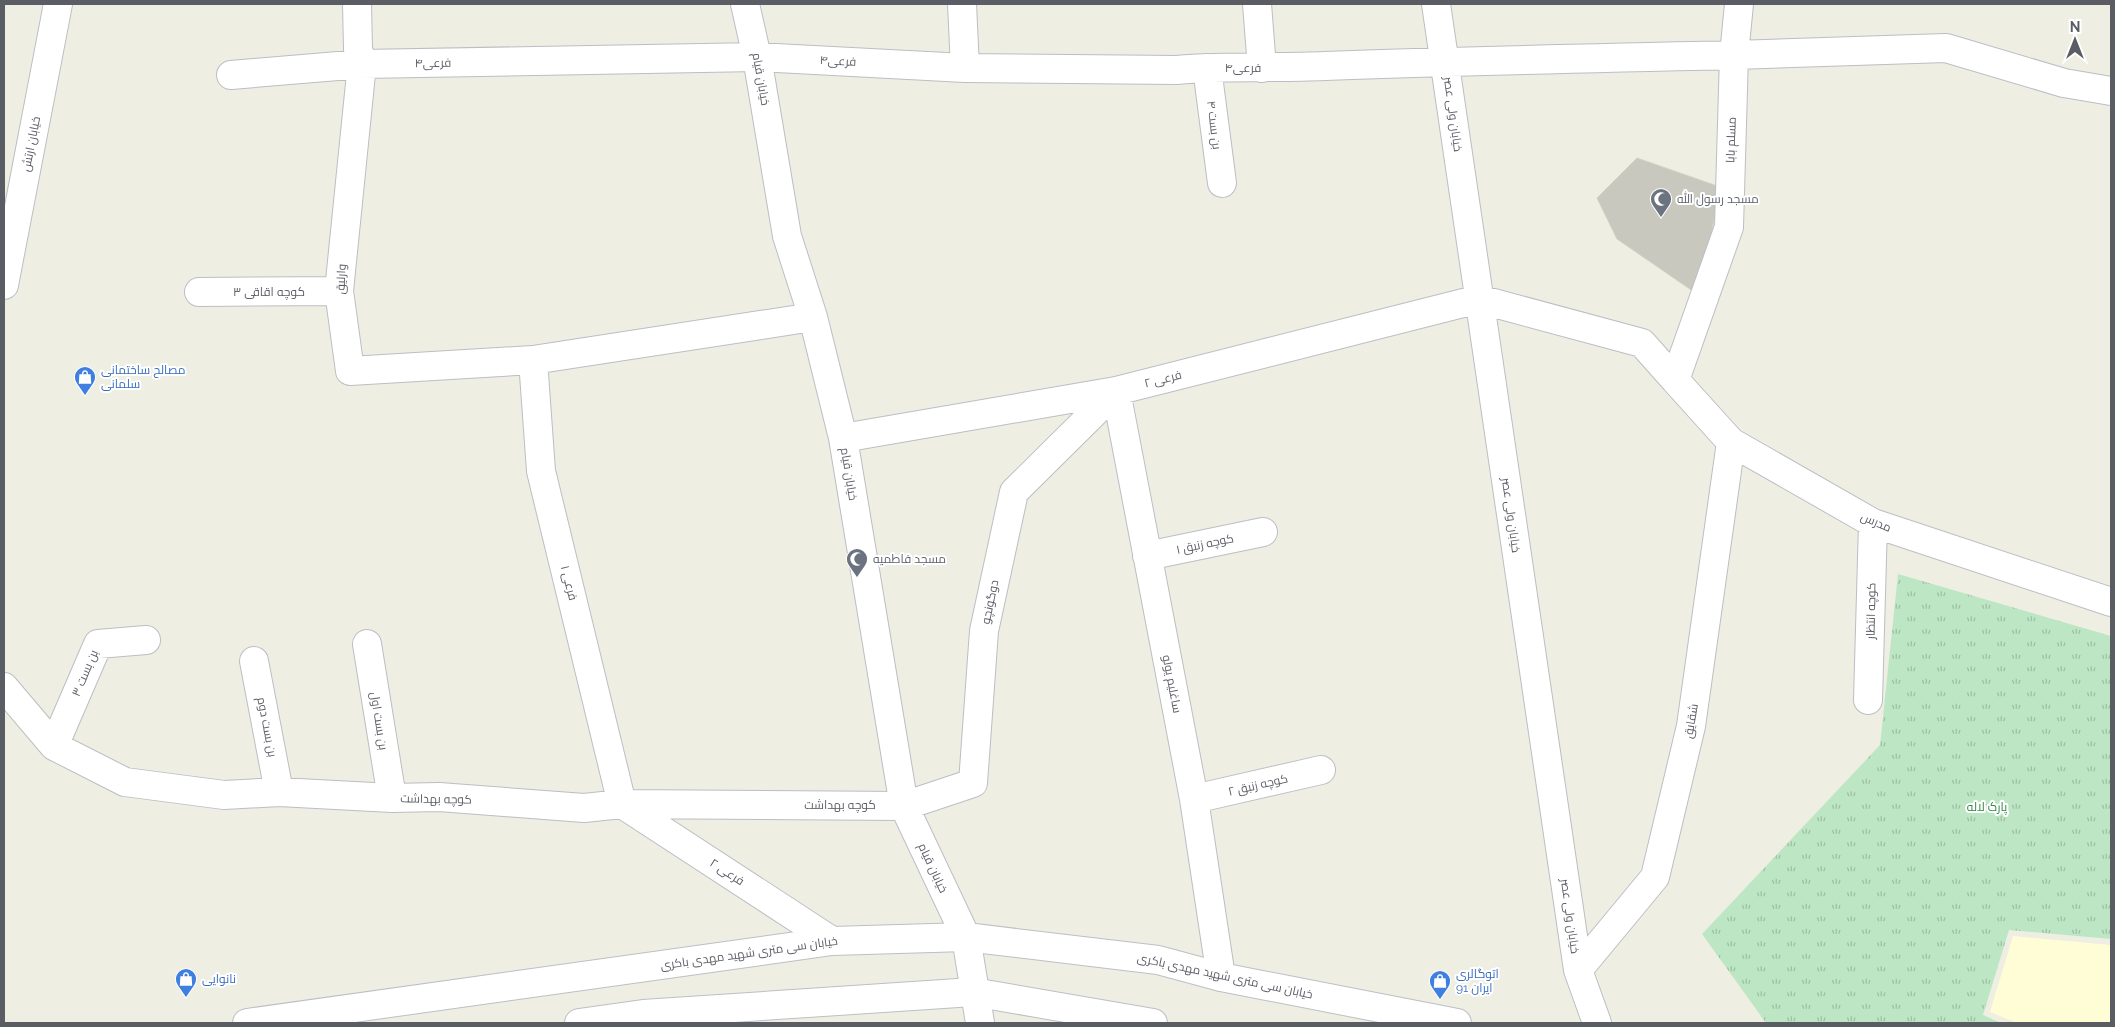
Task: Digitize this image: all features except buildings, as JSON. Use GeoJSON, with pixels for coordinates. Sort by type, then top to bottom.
{"type":"FeatureCollection","features":[{"type":"Feature","properties":{"kind":"street","name":"خیابان ارتش"},"geometry":{"type":"LineString","coordinates":[[4,285],[58,4]]}},
{"type":"Feature","properties":{"kind":"street","name":"وارلیق"},"geometry":{"type":"LineString","coordinates":[[356,4],[358,50],[362,64],[339,291],[350,371],[533,360]]}},
{"type":"Feature","properties":{"kind":"street","name":"خیابان قیام"},"geometry":{"type":"LineString","coordinates":[[745,4],[757,58],[787,236],[812,317],[843,438],[904,806],[966,937],[980,1023]]}},
{"type":"Feature","properties":{"kind":"street"},"geometry":{"type":"LineString","coordinates":[[962,4],[965,68]]}},
{"type":"Feature","properties":{"kind":"street"},"geometry":{"type":"LineString","coordinates":[[1257,4],[1262,68]]}},
{"type":"Feature","properties":{"kind":"street","name":"خیابان ولی عصر"},"geometry":{"type":"LineString","coordinates":[[1436,4],[1578,970],[1596,1023]]}},
{"type":"Feature","properties":{"kind":"street","name":"مسلم بابا"},"geometry":{"type":"LineString","coordinates":[[1675,380],[1729,227],[1734,55],[1740,4]]}},
{"type":"Feature","properties":{"kind":"street"},"geometry":{"type":"LineString","coordinates":[[1734,55],[1946,48],[2064,83],[2111,90]]}},
{"type":"Feature","properties":{"kind":"street","name":"فرعی۴"},"geometry":{"type":"LineString","coordinates":[[231,75],[362,64],[757,58],[965,68],[1177,70],[1445,61],[1734,55]]}},
{"type":"Feature","properties":{"kind":"street","name":"بن بست ۴"},"geometry":{"type":"LineString","coordinates":[[1207,68],[1222,183]]}},
{"type":"Feature","properties":{"kind":"street","name":"کوچه اقاقی ۳"},"geometry":{"type":"LineString","coordinates":[[199,292],[339,291]]}},
{"type":"Feature","properties":{"kind":"street"},"geometry":{"type":"LineString","coordinates":[[1480,299],[1642,343],[1675,380]]}},
{"type":"Feature","properties":{"kind":"street","name":"فرعی ۲"},"geometry":{"type":"LineString","coordinates":[[843,438],[1116,391],[1480,299]]}},
{"type":"Feature","properties":{"kind":"street"},"geometry":{"type":"LineString","coordinates":[[533,360],[812,317]]}},
{"type":"Feature","properties":{"kind":"street","name":"فرعی ۱"},"geometry":{"type":"LineString","coordinates":[[533,360],[541,471],[622,804]]}},
{"type":"Feature","properties":{"kind":"street","name":"مدرس"},"geometry":{"type":"LineString","coordinates":[[1675,380],[1731,442],[1873,523],[2111,602]]}},
{"type":"Feature","properties":{"kind":"street","name":"ساغلیم یولو"},"geometry":{"type":"LineString","coordinates":[[1116,391],[1194,799],[1221,977]]}},
{"type":"Feature","properties":{"kind":"street","name":"دوگونچو"},"geometry":{"type":"LineString","coordinates":[[904,806],[974,783],[984,631],[1014,492],[1116,391]]}},
{"type":"Feature","properties":{"kind":"street","name":"شقایق"},"geometry":{"type":"LineString","coordinates":[[1578,970],[1655,877],[1691,726],[1731,442]]}},
{"type":"Feature","properties":{"kind":"street","name":"کوچه انتظار"},"geometry":{"type":"LineString","coordinates":[[1868,700],[1873,523]]}},
{"type":"Feature","properties":{"kind":"street","name":"کوچه زنبق ۱"},"geometry":{"type":"LineString","coordinates":[[1147,556],[1263,532]]}},
{"type":"Feature","properties":{"kind":"street","name":"بن بست ۳"},"geometry":{"type":"LineString","coordinates":[[54,746],[98,644],[146,640]]}},
{"type":"Feature","properties":{"kind":"street","name":"بن بست اول"},"geometry":{"type":"LineString","coordinates":[[366,644],[392,798]]}},
{"type":"Feature","properties":{"kind":"street","name":"بن بست دوم"},"geometry":{"type":"LineString","coordinates":[[254,662],[279,792]]}},
{"type":"Feature","properties":{"kind":"street","name":"کوچه بهداشت"},"geometry":{"type":"LineString","coordinates":[[4,687],[54,746],[126,782],[224,795],[279,792],[392,798],[439,797],[584,808],[622,804],[904,806]]}},
{"type":"Feature","properties":{"kind":"street","name":"کوچه زنبق ۲"},"geometry":{"type":"LineString","coordinates":[[1194,799],[1321,770]]}},
{"type":"Feature","properties":{"kind":"street","name":"فرعی ۲"},"geometry":{"type":"LineString","coordinates":[[622,804],[832,941]]}},
{"type":"Feature","properties":{"kind":"street","name":"خیابان سی متری شهید مهدی باکری"},"geometry":{"type":"LineString","coordinates":[[247,1023],[832,941],[966,937],[1158,960],[1221,977],[1457,1023]]}},
{"type":"Feature","properties":{"kind":"street"},"geometry":{"type":"LineString","coordinates":[[579,1023],[974,992],[1153,1023]]}},
{"type":"Feature","properties":{"kind":"shaded area"},"geometry":{"type":"Polygon","coordinates":[[[2013,936],[2111,945],[2111,1023],[2017,1023],[1990,1012],[2013,936]]]}},
{"type":"Feature","properties":{"kind":"green space","name":"پارک لاله"},"geometry":{"type":"Polygon","coordinates":[[[1898,574],[2111,636],[2111,939],[2009,930],[1983,1015],[2001,1023],[1766,1023],[1702,934],[1880,745],[1898,574]]]}},
{"type":"Feature","properties":{"kind":"place","name":"مسجد رسول الله"},"geometry":{"type":"Point","coordinates":[1661,218]}},
{"type":"Feature","properties":{"kind":"place","name":"مصالح ساختمانی سلمانی"},"geometry":{"type":"Point","coordinates":[85,396]}},
{"type":"Feature","properties":{"kind":"place","name":"مسجد فاطمیه"},"geometry":{"type":"Point","coordinates":[857,578]}},
{"type":"Feature","properties":{"kind":"place","name":"نانوایی"},"geometry":{"type":"Point","coordinates":[186,998]}},
{"type":"Feature","properties":{"kind":"place","name":"اتوگالری ایران 91"},"geometry":{"type":"Point","coordinates":[1440,1000]}}]}
